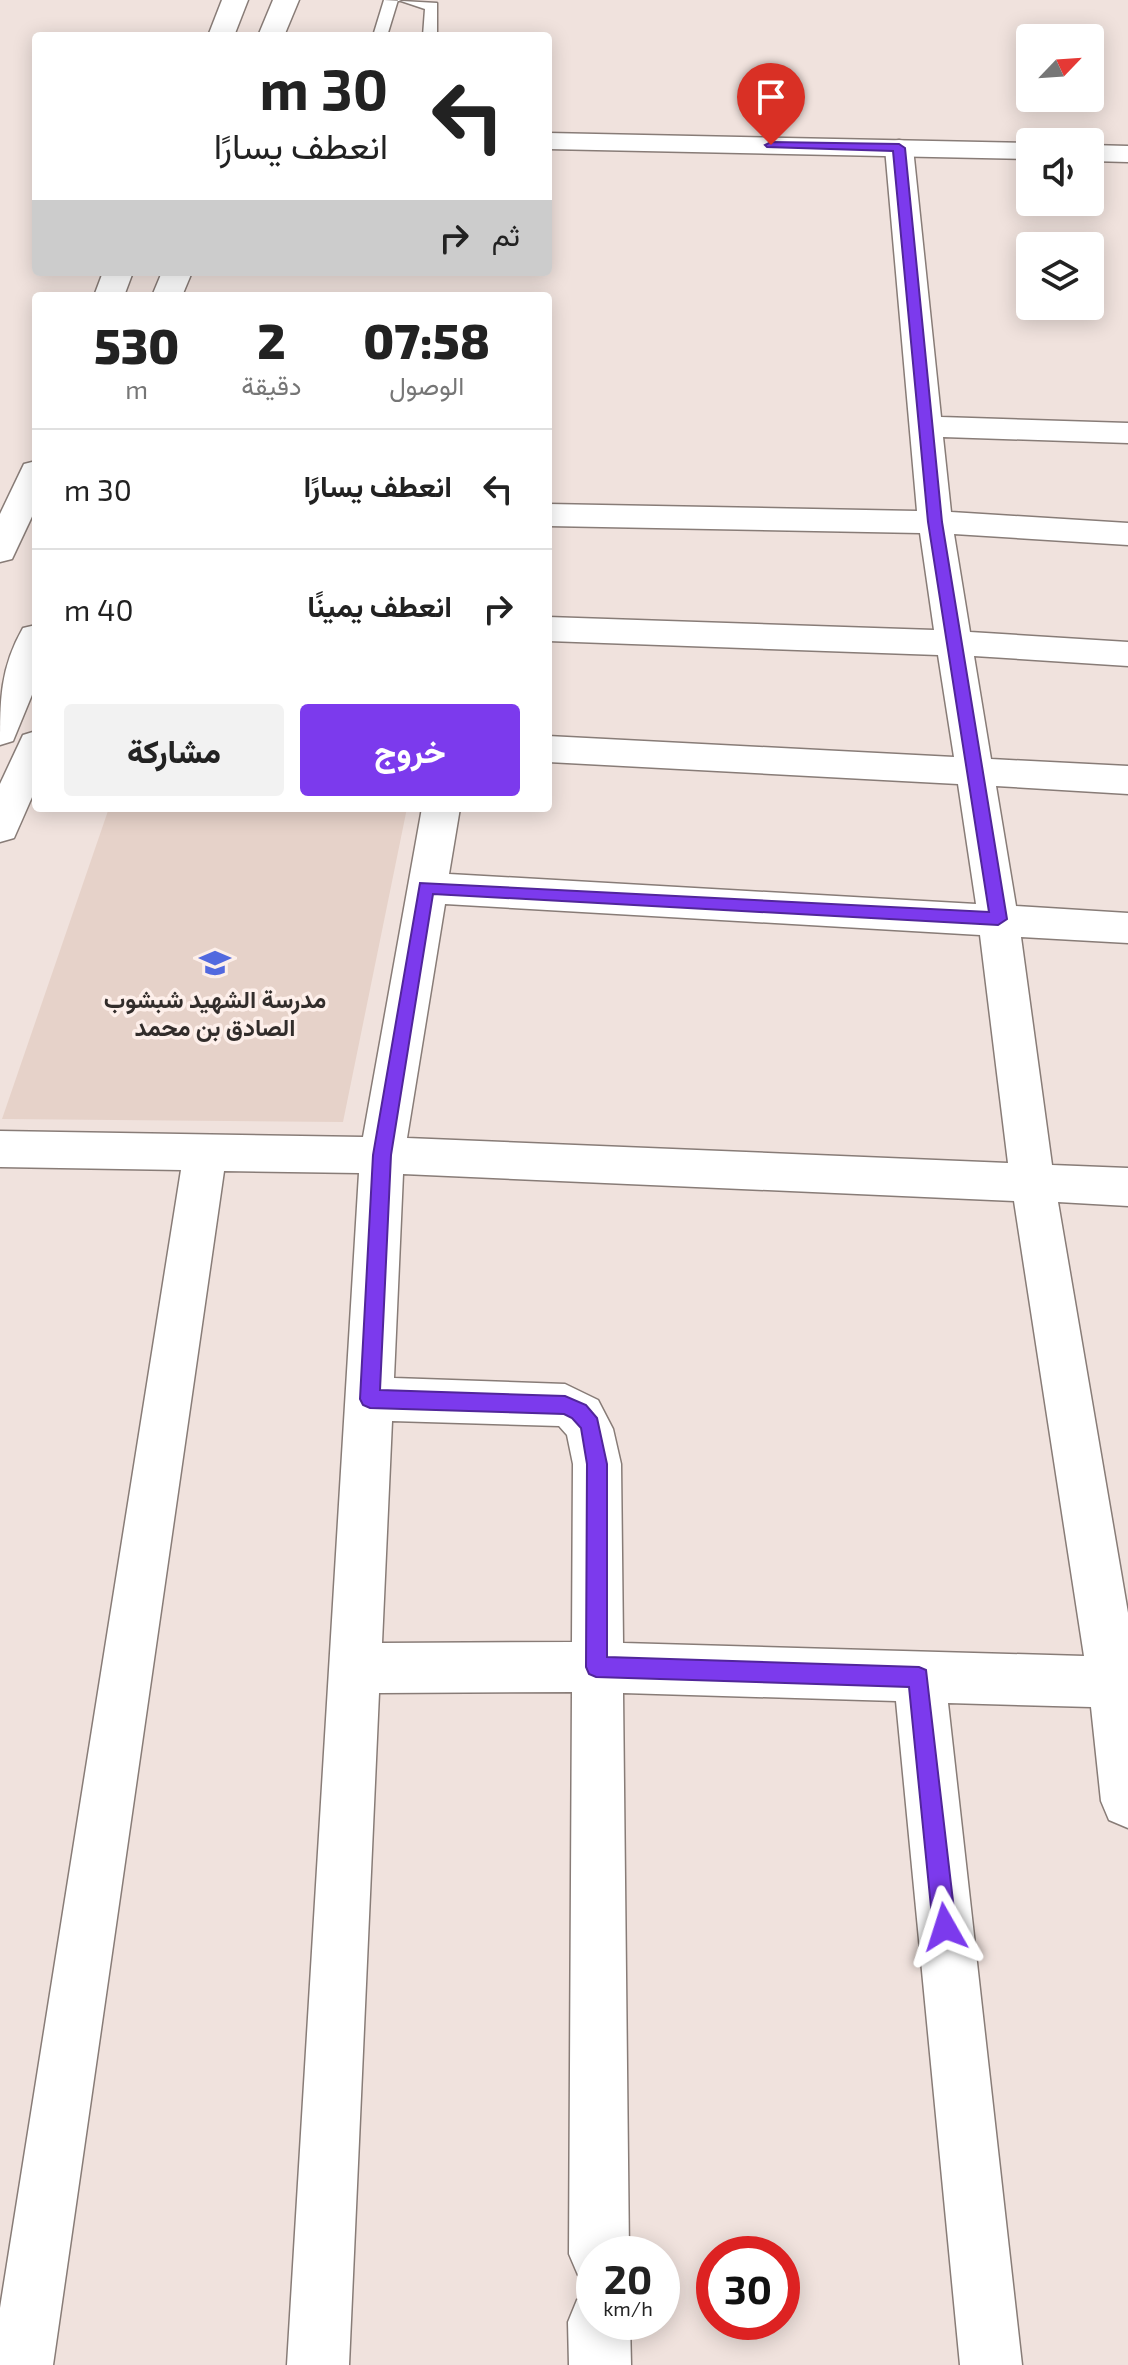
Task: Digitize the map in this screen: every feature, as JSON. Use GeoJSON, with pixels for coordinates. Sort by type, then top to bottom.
{"type":"FeatureCollection","features":[{"type":"Feature","properties":{"kind":"main road"},"geometry":{"type":"LineString","coordinates":[[223,32],[235,0]]}},
{"type":"Feature","properties":{"kind":"main road"},"geometry":{"type":"LineString","coordinates":[[273,32],[286,0]]}},
{"type":"Feature","properties":{"kind":"main road"},"geometry":{"type":"LineString","coordinates":[[552,141],[1016,151]]}},
{"type":"Feature","properties":{"kind":"main road"},"geometry":{"type":"LineString","coordinates":[[899,148],[935,522],[998,919],[1033,1184],[1121,1683],[1128,1801]]}},
{"type":"Feature","properties":{"kind":"main road"},"geometry":{"type":"LineString","coordinates":[[1104,153],[1128,154]]}},
{"type":"Feature","properties":{"kind":"main road"},"geometry":{"type":"LineString","coordinates":[[926,426],[1128,433]]}},
{"type":"Feature","properties":{"kind":"main road"},"geometry":{"type":"LineString","coordinates":[[0,551],[32,480]]}},
{"type":"Feature","properties":{"kind":"main road"},"geometry":{"type":"LineString","coordinates":[[552,515],[935,522],[1128,534]]}},
{"type":"Feature","properties":{"kind":"main road"},"geometry":{"type":"LineString","coordinates":[[552,629],[954,643],[1128,654]]}},
{"type":"Feature","properties":{"kind":"main road"},"geometry":{"type":"LineString","coordinates":[[0,732],[32,648]]}},
{"type":"Feature","properties":{"kind":"main road"},"geometry":{"type":"LineString","coordinates":[[552,749],[975,769],[1128,780]]}},
{"type":"Feature","properties":{"kind":"main road"},"geometry":{"type":"LineString","coordinates":[[0,828],[32,753]]}},
{"type":"Feature","properties":{"kind":"main road"},"geometry":{"type":"LineString","coordinates":[[318,2365],[382,1155],[440,812]]}},
{"type":"Feature","properties":{"kind":"main road"},"geometry":{"type":"LineString","coordinates":[[426,888],[1128,928]]}},
{"type":"Feature","properties":{"kind":"main road"},"geometry":{"type":"LineString","coordinates":[[0,1149],[382,1155],[1128,1187]]}},
{"type":"Feature","properties":{"kind":"main road"},"geometry":{"type":"LineString","coordinates":[[22,2365],[205,1154]]}},
{"type":"Feature","properties":{"kind":"main road"},"geometry":{"type":"LineString","coordinates":[[370,1399],[565,1405],[579,1411],[590,1424],[597,1464],[599,2236]]}},
{"type":"Feature","properties":{"kind":"main road"},"geometry":{"type":"LineString","coordinates":[[355,1668],[596,1667],[1121,1683]]}},
{"type":"Feature","properties":{"kind":"main road"},"geometry":{"type":"LineString","coordinates":[[919,1677],[991,2365]]}},
{"type":"Feature","properties":{"kind":"main road"},"geometry":{"type":"LineString","coordinates":[[599,2340],[600,2365]]}},
{"type":"Feature","properties":{"kind":"lane"},"geometry":{"type":"LineString","coordinates":[[381,32],[391,0]]}},
{"type":"Feature","properties":{"kind":"lane"},"geometry":{"type":"LineString","coordinates":[[405,0],[432,6],[430,32]]}},
{"type":"Feature","properties":{"kind":"shaded area","name":"مدرسة الشهيد شبشوب الصادق بن محمد"},"geometry":{"type":"Polygon","coordinates":[[[108,812],[406,812],[343,1122],[2,1119],[108,812]]]}},
{"type":"Feature","properties":{"kind":"place","name":"مدرسة الشهيد شبشوب الصادق بن محمد"},"geometry":{"type":"Point","coordinates":[215,963]}},
{"type":"Feature","properties":{"kind":"route"},"geometry":{"type":"LineString","coordinates":[[771,145],[899,148],[935,522],[998,919],[426,888],[382,1155],[370,1399],[565,1405],[579,1411],[590,1424],[597,1464],[596,1667],[919,1677],[945,1927]]}}]}
